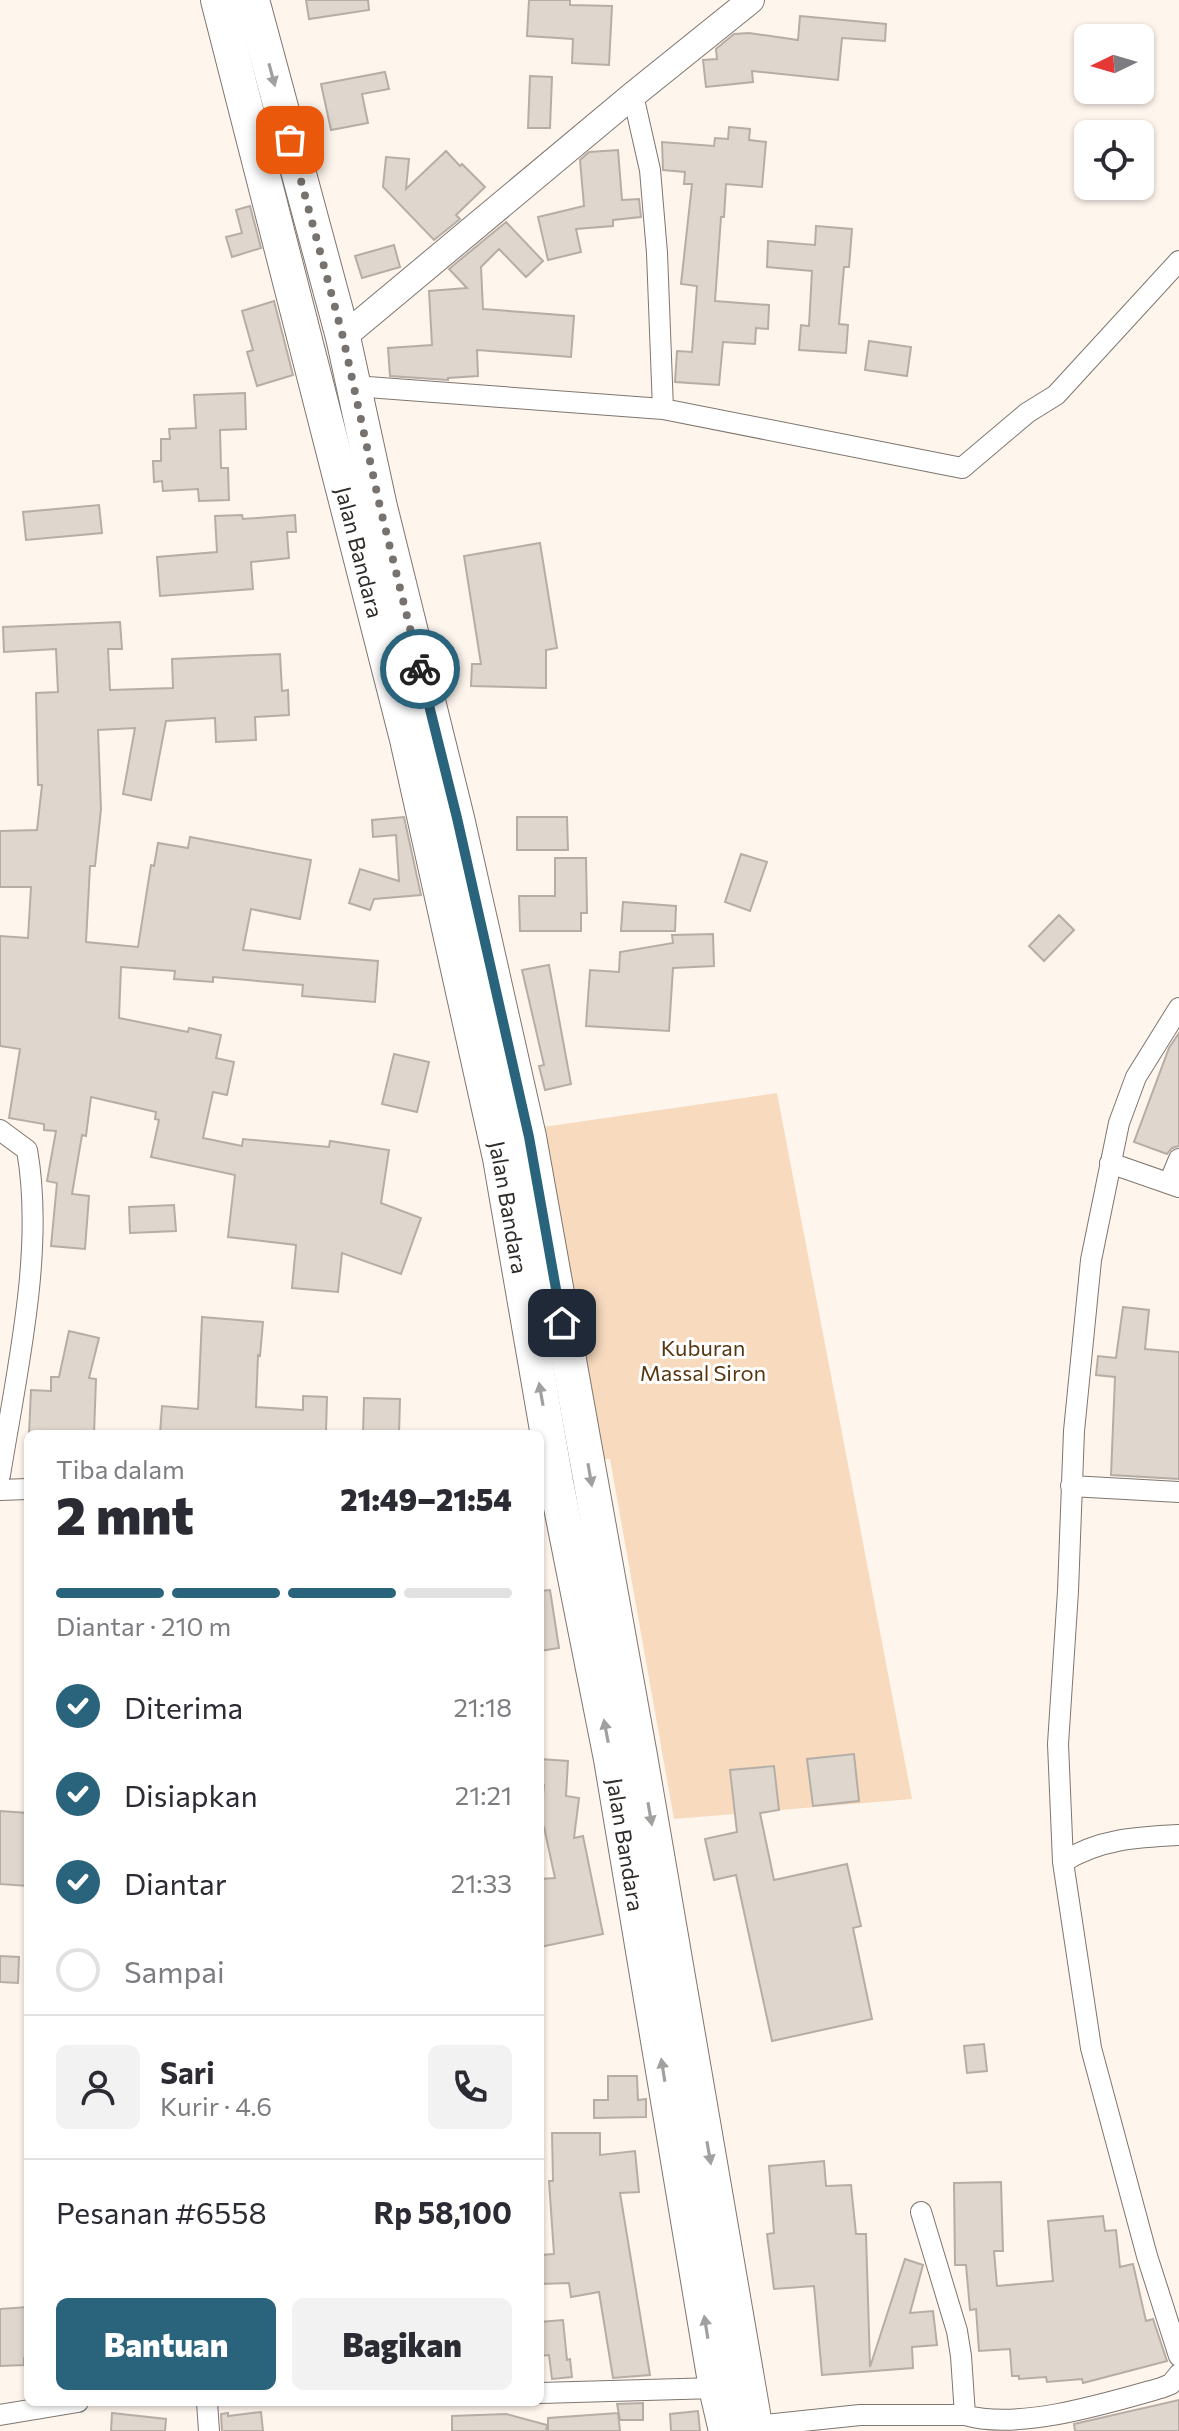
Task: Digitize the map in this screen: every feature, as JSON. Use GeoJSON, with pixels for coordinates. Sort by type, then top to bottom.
{"type":"FeatureCollection","features":[{"type":"Feature","properties":{"kind":"highway","name":"Jalan Bandara"},"geometry":{"type":"LineString","coordinates":[[218,0],[265,181],[457,818],[529,1137],[646,1786],[746,2429]]}},
{"type":"Feature","properties":{"kind":"highway","name":"Jalan Bandara"},"geometry":{"type":"LineString","coordinates":[[252,0],[354,386],[366,511],[407,739],[500,1158],[540,1430]]}},
{"type":"Feature","properties":{"kind":"highway"},"geometry":{"type":"LineString","coordinates":[[265,181],[297,168]]}},
{"type":"Feature","properties":{"kind":"highway","name":"Jalan Bandara"},"geometry":{"type":"LineString","coordinates":[[544,1455],[611,1759],[716,2388],[746,2429]]}},
{"type":"Feature","properties":{"kind":"street"},"geometry":{"type":"LineString","coordinates":[[343,337],[751,0]]}},
{"type":"Feature","properties":{"kind":"street"},"geometry":{"type":"LineString","coordinates":[[633,95],[650,170],[661,313],[663,409]]}},
{"type":"Feature","properties":{"kind":"street"},"geometry":{"type":"LineString","coordinates":[[354,386],[663,409],[962,468],[1027,413],[1056,395],[1179,261]]}},
{"type":"Feature","properties":{"kind":"street"},"geometry":{"type":"LineString","coordinates":[[1179,1008],[1136,1077],[1119,1123],[1091,1260],[1071,1486],[1058,1744],[1063,1862],[1091,2048],[1147,2256],[1179,2356]]}},
{"type":"Feature","properties":{"kind":"street"},"geometry":{"type":"LineString","coordinates":[[0,1130],[27,1150],[31,1171],[32,1222],[19,1360],[0,1475]]}},
{"type":"Feature","properties":{"kind":"street"},"geometry":{"type":"LineString","coordinates":[[1110,1163],[1174,1185],[1179,1159]]}},
{"type":"Feature","properties":{"kind":"street"},"geometry":{"type":"LineString","coordinates":[[1071,1486],[1179,1492]]}},
{"type":"Feature","properties":{"kind":"street"},"geometry":{"type":"LineString","coordinates":[[0,1490],[24,1489]]}},
{"type":"Feature","properties":{"kind":"street"},"geometry":{"type":"LineString","coordinates":[[1063,1862],[1081,1850],[1107,1842],[1179,1835]]}},
{"type":"Feature","properties":{"kind":"street"},"geometry":{"type":"LineString","coordinates":[[921,2212],[957,2331],[965,2415]]}},
{"type":"Feature","properties":{"kind":"street"},"geometry":{"type":"LineString","coordinates":[[746,2429],[860,2415],[965,2415],[992,2420],[1048,2418],[1161,2388],[1179,2376]]}},
{"type":"Feature","properties":{"kind":"street"},"geometry":{"type":"LineString","coordinates":[[544,2393],[716,2388]]}},
{"type":"Feature","properties":{"kind":"street"},"geometry":{"type":"LineString","coordinates":[[0,2415],[54,2406]]}},
{"type":"Feature","properties":{"kind":"street"},"geometry":{"type":"LineString","coordinates":[[207,2406],[209,2431]]}},
{"type":"Feature","properties":{"kind":"green space","name":"Kuburan Massal Siron"},"geometry":{"type":"Polygon","coordinates":[[[777,1093],[912,1799],[674,1819],[610,1459],[596,1459],[536,1128],[777,1093]]]}},
{"type":"Feature","properties":{"kind":"building"},"geometry":{"type":"Polygon","coordinates":[[[306,0],[368,0],[369,10],[309,19],[306,0]]]}},
{"type":"Feature","properties":{"kind":"building"},"geometry":{"type":"Polygon","coordinates":[[[529,0],[570,0],[570,5],[612,6],[609,65],[572,63],[573,39],[527,36],[529,0]]]}},
{"type":"Feature","properties":{"kind":"building"},"geometry":{"type":"Polygon","coordinates":[[[800,16],[886,24],[885,41],[842,38],[838,80],[752,71],[753,82],[706,87],[703,60],[717,59],[716,49],[734,34],[798,40],[800,16]]]}},
{"type":"Feature","properties":{"kind":"building"},"geometry":{"type":"Polygon","coordinates":[[[385,72],[389,89],[362,94],[368,123],[331,130],[321,84],[385,72]]]}},
{"type":"Feature","properties":{"kind":"building"},"geometry":{"type":"Polygon","coordinates":[[[530,76],[552,77],[550,128],[528,128],[530,76]]]}},
{"type":"Feature","properties":{"kind":"building"},"geometry":{"type":"Polygon","coordinates":[[[729,127],[750,129],[749,140],[766,142],[762,187],[726,184],[715,301],[769,305],[768,329],[756,328],[755,344],[723,342],[719,385],[675,382],[677,351],[692,352],[697,286],[681,284],[692,184],[684,184],[685,172],[663,170],[662,142],[714,146],[715,138],[728,139],[729,127]]]}},
{"type":"Feature","properties":{"kind":"building"},"geometry":{"type":"Polygon","coordinates":[[[618,150],[622,200],[639,199],[641,217],[613,220],[613,226],[576,229],[581,252],[548,260],[538,217],[584,206],[580,160],[589,152],[618,150]]]}},
{"type":"Feature","properties":{"kind":"building"},"geometry":{"type":"Polygon","coordinates":[[[446,151],[485,187],[456,215],[460,219],[434,240],[383,187],[386,157],[409,159],[406,189],[446,151]]]}},
{"type":"Feature","properties":{"kind":"building"},"geometry":{"type":"Polygon","coordinates":[[[250,206],[261,248],[232,257],[226,237],[242,233],[236,210],[250,206]]]}},
{"type":"Feature","properties":{"kind":"building"},"geometry":{"type":"Polygon","coordinates":[[[506,222],[543,261],[526,277],[499,249],[481,267],[483,309],[574,316],[571,357],[477,350],[478,376],[448,380],[390,376],[388,348],[432,345],[429,291],[467,288],[449,269],[506,222]]]}},
{"type":"Feature","properties":{"kind":"building"},"geometry":{"type":"Polygon","coordinates":[[[816,226],[852,229],[849,267],[844,267],[839,324],[848,325],[846,353],[799,350],[801,325],[809,326],[812,271],[767,267],[768,241],[815,245],[816,226]]]}},
{"type":"Feature","properties":{"kind":"building"},"geometry":{"type":"Polygon","coordinates":[[[394,245],[400,267],[362,278],[355,256],[394,245]]]}},
{"type":"Feature","properties":{"kind":"building"},"geometry":{"type":"Polygon","coordinates":[[[274,301],[293,375],[257,386],[247,352],[253,350],[242,311],[274,301]]]}},
{"type":"Feature","properties":{"kind":"building"},"geometry":{"type":"Polygon","coordinates":[[[869,341],[911,347],[907,376],[865,370],[869,341]]]}},
{"type":"Feature","properties":{"kind":"building"},"geometry":{"type":"Polygon","coordinates":[[[245,393],[246,429],[220,430],[221,468],[228,468],[229,500],[199,501],[198,489],[163,491],[162,481],[154,482],[153,461],[161,461],[161,439],[170,439],[169,429],[196,428],[194,395],[245,393]]]}},
{"type":"Feature","properties":{"kind":"building"},"geometry":{"type":"Polygon","coordinates":[[[99,505],[102,533],[26,540],[23,512],[99,505]]]}},
{"type":"Feature","properties":{"kind":"building"},"geometry":{"type":"Polygon","coordinates":[[[242,515],[243,519],[295,515],[296,532],[287,532],[289,558],[251,562],[253,589],[160,596],[157,557],[217,552],[215,516],[242,515]]]}},
{"type":"Feature","properties":{"kind":"building"},"geometry":{"type":"Polygon","coordinates":[[[540,543],[557,648],[546,650],[546,688],[471,686],[472,664],[481,664],[464,556],[540,543]]]}},
{"type":"Feature","properties":{"kind":"building"},"geometry":{"type":"Polygon","coordinates":[[[120,622],[122,649],[108,649],[110,690],[173,688],[172,659],[280,654],[282,691],[288,690],[289,715],[255,717],[256,740],[216,742],[215,718],[166,721],[151,800],[123,794],[135,728],[98,730],[101,809],[95,866],[90,866],[86,942],[138,947],[151,865],[154,866],[158,843],[188,848],[190,837],[311,860],[300,919],[251,909],[243,950],[378,961],[375,1002],[302,996],[303,985],[213,977],[213,982],[174,979],[175,971],[121,967],[119,1018],[188,1032],[189,1028],[221,1035],[216,1058],[234,1062],[227,1095],[213,1092],[203,1138],[242,1146],[243,1139],[329,1147],[330,1141],[389,1150],[381,1203],[421,1218],[401,1274],[342,1253],[338,1292],[292,1288],[296,1245],[228,1237],[235,1175],[151,1157],[159,1120],[155,1119],[156,1112],[91,1097],[86,1136],[82,1135],[72,1194],[89,1196],[85,1249],[51,1246],[57,1183],[47,1181],[56,1131],[44,1130],[44,1124],[9,1118],[20,1049],[0,1046],[0,936],[28,938],[31,887],[0,887],[0,831],[37,830],[42,785],[38,785],[36,693],[58,692],[56,649],[4,652],[3,627],[120,622]]]}},
{"type":"Feature","properties":{"kind":"building"},"geometry":{"type":"Polygon","coordinates":[[[404,817],[421,895],[374,899],[370,910],[349,903],[360,869],[399,881],[396,835],[373,837],[372,820],[404,817]]]}},
{"type":"Feature","properties":{"kind":"building"},"geometry":{"type":"Polygon","coordinates":[[[517,817],[567,817],[568,850],[517,850],[517,817]]]}},
{"type":"Feature","properties":{"kind":"building"},"geometry":{"type":"Polygon","coordinates":[[[741,854],[767,862],[750,911],[725,902],[741,854]]]}},
{"type":"Feature","properties":{"kind":"building"},"geometry":{"type":"Polygon","coordinates":[[[555,858],[586,858],[587,913],[581,913],[581,931],[520,931],[519,896],[555,896],[555,858]]]}},
{"type":"Feature","properties":{"kind":"building"},"geometry":{"type":"Polygon","coordinates":[[[623,902],[676,906],[675,931],[621,931],[623,902]]]}},
{"type":"Feature","properties":{"kind":"building"},"geometry":{"type":"Polygon","coordinates":[[[1059,915],[1074,930],[1044,961],[1029,946],[1059,915]]]}},
{"type":"Feature","properties":{"kind":"building"},"geometry":{"type":"Polygon","coordinates":[[[713,934],[714,966],[673,968],[669,1031],[586,1026],[590,970],[619,972],[620,952],[673,943],[672,935],[713,934]]]}},
{"type":"Feature","properties":{"kind":"building"},"geometry":{"type":"Polygon","coordinates":[[[549,965],[571,1084],[545,1090],[539,1066],[544,1065],[522,970],[549,965]]]}},
{"type":"Feature","properties":{"kind":"building"},"geometry":{"type":"Polygon","coordinates":[[[1179,1033],[1179,1146],[1167,1154],[1134,1142],[1169,1048],[1179,1033]]]}},
{"type":"Feature","properties":{"kind":"building"},"geometry":{"type":"Polygon","coordinates":[[[394,1054],[429,1062],[417,1112],[382,1104],[394,1054]]]}},
{"type":"Feature","properties":{"kind":"building"},"geometry":{"type":"Polygon","coordinates":[[[174,1205],[176,1231],[130,1233],[129,1207],[174,1205]]]}},
{"type":"Feature","properties":{"kind":"building"},"geometry":{"type":"Polygon","coordinates":[[[1123,1307],[1149,1310],[1145,1349],[1179,1352],[1179,1479],[1111,1475],[1115,1377],[1096,1375],[1098,1356],[1116,1358],[1123,1307]]]}},
{"type":"Feature","properties":{"kind":"building"},"geometry":{"type":"Polygon","coordinates":[[[202,1317],[263,1322],[256,1407],[303,1410],[303,1396],[327,1397],[326,1430],[160,1430],[162,1406],[198,1409],[202,1317]]]}},
{"type":"Feature","properties":{"kind":"building"},"geometry":{"type":"Polygon","coordinates":[[[69,1331],[99,1338],[89,1378],[96,1379],[94,1430],[29,1430],[31,1390],[51,1391],[51,1377],[59,1377],[69,1331]]]}},
{"type":"Feature","properties":{"kind":"building"},"geometry":{"type":"Polygon","coordinates":[[[364,1398],[400,1399],[399,1430],[363,1430],[364,1398]]]}},
{"type":"Feature","properties":{"kind":"building"},"geometry":{"type":"Polygon","coordinates":[[[550,1590],[559,1648],[544,1650],[544,1591],[550,1590]]]}},
{"type":"Feature","properties":{"kind":"building"},"geometry":{"type":"Polygon","coordinates":[[[854,1754],[859,1801],[813,1806],[807,1759],[854,1754]]]}},
{"type":"Feature","properties":{"kind":"building"},"geometry":{"type":"Polygon","coordinates":[[[544,1759],[568,1761],[566,1796],[579,1798],[574,1838],[583,1836],[603,1934],[544,1946],[544,1879],[555,1878],[544,1827],[544,1759]]]}},
{"type":"Feature","properties":{"kind":"building"},"geometry":{"type":"Polygon","coordinates":[[[774,1766],[779,1810],[760,1813],[774,1880],[847,1864],[861,1926],[853,1928],[872,2019],[772,2041],[736,1875],[714,1880],[705,1839],[737,1832],[730,1770],[774,1766]]]}},
{"type":"Feature","properties":{"kind":"building"},"geometry":{"type":"Polygon","coordinates":[[[0,1811],[24,1813],[24,1886],[0,1884],[0,1811]]]}},
{"type":"Feature","properties":{"kind":"building"},"geometry":{"type":"Polygon","coordinates":[[[0,1956],[19,1957],[18,1983],[0,1982],[0,1956]]]}},
{"type":"Feature","properties":{"kind":"building"},"geometry":{"type":"Polygon","coordinates":[[[984,2044],[987,2071],[967,2073],[964,2046],[984,2044]]]}},
{"type":"Feature","properties":{"kind":"building"},"geometry":{"type":"Polygon","coordinates":[[[608,2076],[637,2076],[638,2100],[646,2099],[646,2117],[594,2118],[594,2100],[608,2100],[608,2076]]]}},
{"type":"Feature","properties":{"kind":"building"},"geometry":{"type":"Polygon","coordinates":[[[552,2133],[600,2133],[600,2155],[635,2151],[639,2192],[620,2193],[650,2375],[613,2378],[599,2292],[571,2297],[569,2283],[544,2284],[544,2255],[554,2254],[549,2181],[553,2181],[552,2133]]]}},
{"type":"Feature","properties":{"kind":"building"},"geometry":{"type":"Polygon","coordinates":[[[824,2161],[826,2186],[851,2185],[856,2234],[866,2234],[870,2367],[905,2259],[923,2265],[910,2313],[933,2311],[937,2345],[912,2347],[913,2368],[822,2375],[814,2286],[774,2289],[767,2234],[774,2233],[769,2166],[824,2161]]]}},
{"type":"Feature","properties":{"kind":"building"},"geometry":{"type":"Polygon","coordinates":[[[1001,2182],[1003,2251],[994,2251],[997,2286],[1053,2281],[1048,2221],[1103,2216],[1105,2231],[1116,2230],[1120,2267],[1133,2264],[1146,2321],[1153,2319],[1167,2361],[1083,2383],[1082,2379],[1047,2382],[1046,2377],[1019,2379],[1019,2376],[1012,2376],[1010,2349],[979,2351],[976,2309],[970,2310],[966,2265],[955,2265],[954,2183],[1001,2182]]]}},
{"type":"Feature","properties":{"kind":"building"},"geometry":{"type":"Polygon","coordinates":[[[24,2307],[24,2365],[0,2366],[0,2309],[24,2307]]]}},
{"type":"Feature","properties":{"kind":"building"},"geometry":{"type":"Polygon","coordinates":[[[563,2320],[572,2377],[552,2379],[549,2355],[544,2356],[544,2322],[563,2320]]]}},
{"type":"Feature","properties":{"kind":"building"},"geometry":{"type":"Polygon","coordinates":[[[1179,2400],[1179,2431],[1075,2431],[1074,2424],[1179,2400]]]}},
{"type":"Feature","properties":{"kind":"building"},"geometry":{"type":"Polygon","coordinates":[[[643,2403],[643,2420],[620,2420],[617,2404],[643,2403]]]}},
{"type":"Feature","properties":{"kind":"building"},"geometry":{"type":"Polygon","coordinates":[[[698,2411],[700,2431],[671,2431],[670,2414],[698,2411]]]}},
{"type":"Feature","properties":{"kind":"building"},"geometry":{"type":"Polygon","coordinates":[[[261,2412],[263,2431],[222,2431],[221,2414],[261,2412]]]}},
{"type":"Feature","properties":{"kind":"building"},"geometry":{"type":"Polygon","coordinates":[[[112,2413],[166,2419],[165,2431],[111,2431],[112,2413]]]}},
{"type":"Feature","properties":{"kind":"building"},"geometry":{"type":"Polygon","coordinates":[[[618,2413],[620,2431],[548,2431],[548,2418],[618,2413]]]}},
{"type":"Feature","properties":{"kind":"building"},"geometry":{"type":"Polygon","coordinates":[[[506,2414],[547,2425],[546,2431],[452,2431],[452,2416],[506,2414]]]}},
{"type":"Feature","properties":{"kind":"way so far"},"geometry":{"type":"LineString","coordinates":[[290,140],[343,337],[420,669]]}},
{"type":"Feature","properties":{"kind":"route"},"geometry":{"type":"LineString","coordinates":[[420,669],[529,1137],[562,1323]]}}]}
